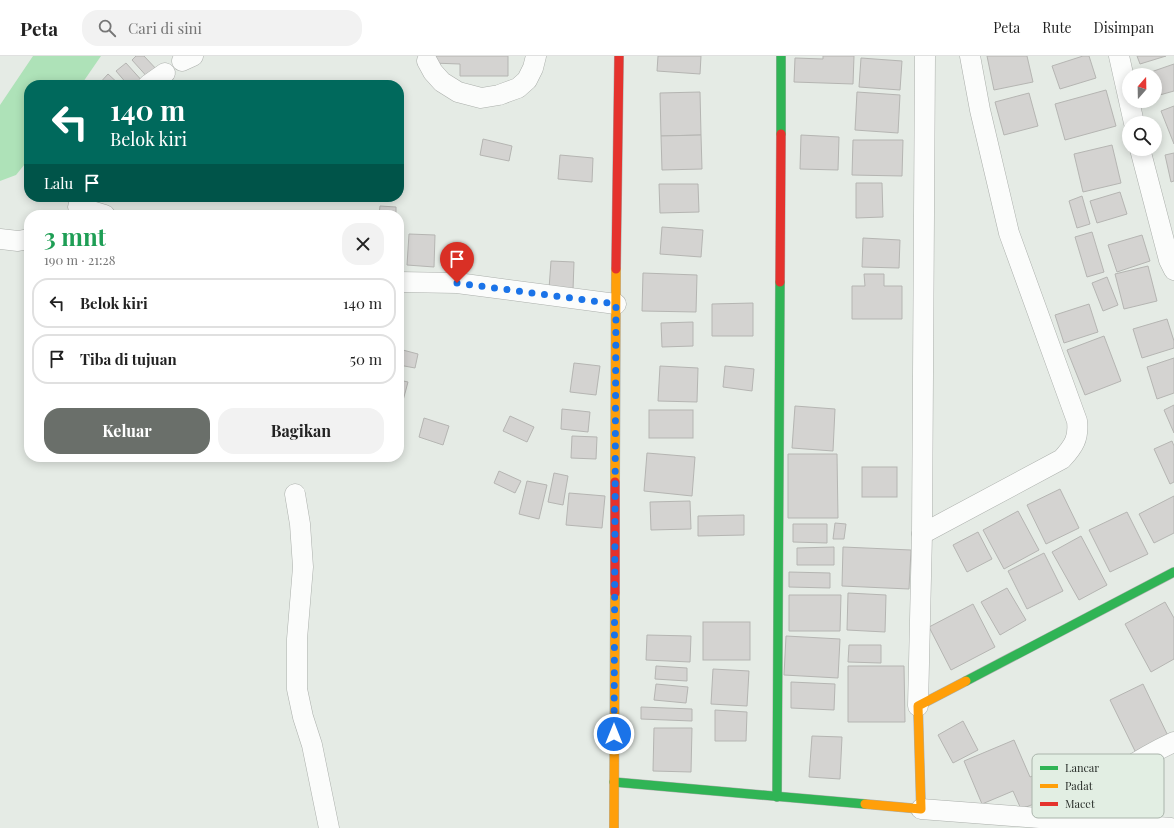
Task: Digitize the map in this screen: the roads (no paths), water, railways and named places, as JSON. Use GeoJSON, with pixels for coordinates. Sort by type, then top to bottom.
{"type":"FeatureCollection","features":[{"type":"Feature","properties":{"kind":"street"},"geometry":{"type":"LineString","coordinates":[[427,61],[432,72],[442,82],[458,92],[480,98],[499,95],[518,88],[527,80],[533,68],[536,56]]}},
{"type":"Feature","properties":{"kind":"street"},"geometry":{"type":"LineString","coordinates":[[614,828],[616,304],[620,56]]}},
{"type":"Feature","properties":{"kind":"street"},"geometry":{"type":"LineString","coordinates":[[777,797],[781,56]]}},
{"type":"Feature","properties":{"kind":"street"},"geometry":{"type":"LineString","coordinates":[[922,809],[918,706],[922,534],[925,56]]}},
{"type":"Feature","properties":{"kind":"street"},"geometry":{"type":"LineString","coordinates":[[922,534],[1062,458],[1071,449],[1076,440],[1078,429],[1077,421],[1010,233],[980,110],[970,56]]}},
{"type":"Feature","properties":{"kind":"street"},"geometry":{"type":"LineString","coordinates":[[1119,56],[1132,116]]}},
{"type":"Feature","properties":{"kind":"street"},"geometry":{"type":"LineString","coordinates":[[155,80],[165,73]]}},
{"type":"Feature","properties":{"kind":"street"},"geometry":{"type":"LineString","coordinates":[[1142,156],[1174,270]]}},
{"type":"Feature","properties":{"kind":"street"},"geometry":{"type":"LineString","coordinates":[[76,206],[89,210]]}},
{"type":"Feature","properties":{"kind":"street"},"geometry":{"type":"LineString","coordinates":[[0,239],[18,241],[24,240]]}},
{"type":"Feature","properties":{"kind":"street"},"geometry":{"type":"LineString","coordinates":[[404,282],[457,283],[616,304]]}},
{"type":"Feature","properties":{"kind":"street"},"geometry":{"type":"LineString","coordinates":[[295,494],[300,524],[303,566],[297,639],[297,689],[303,717],[312,745],[329,828]]}},
{"type":"Feature","properties":{"kind":"street"},"geometry":{"type":"LineString","coordinates":[[918,706],[1174,572]]}},
{"type":"Feature","properties":{"kind":"street"},"geometry":{"type":"LineString","coordinates":[[1149,754],[1174,742]]}},
{"type":"Feature","properties":{"kind":"street"},"geometry":{"type":"LineString","coordinates":[[614,782],[777,797],[1032,817]]}},
{"type":"Feature","properties":{"kind":"street"},"geometry":{"type":"LineString","coordinates":[[1044,818],[1171,828]]}}]}
